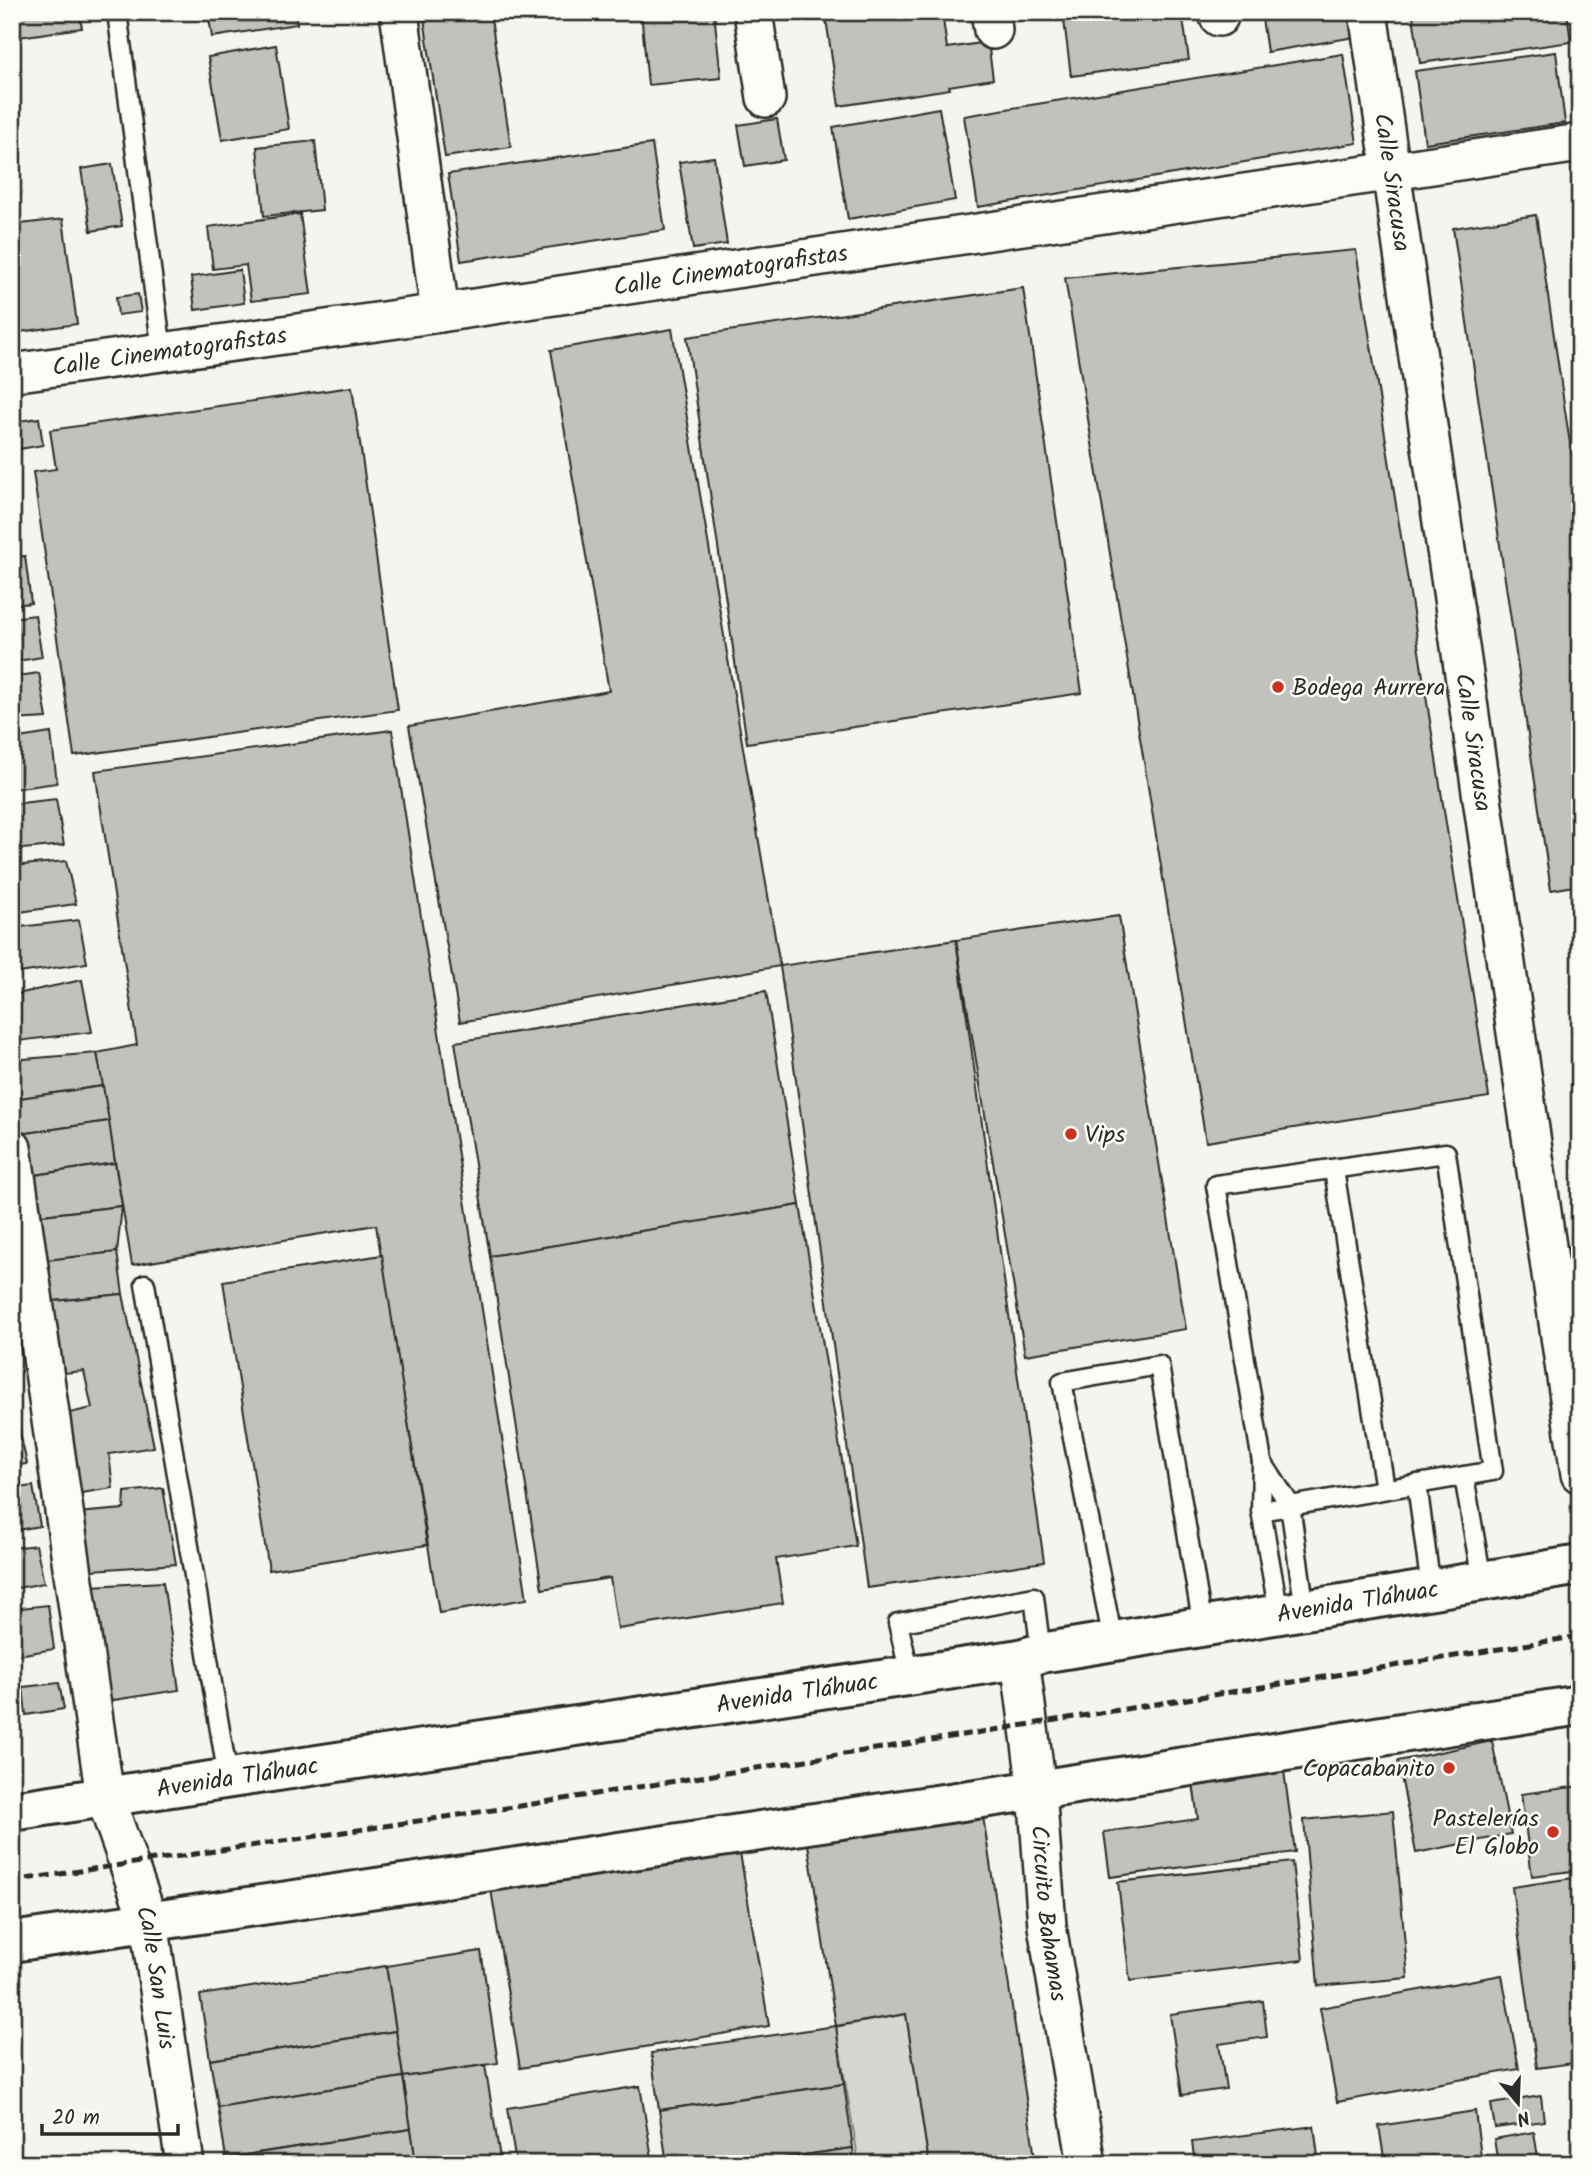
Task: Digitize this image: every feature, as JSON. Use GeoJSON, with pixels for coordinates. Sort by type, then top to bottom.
{"type":"FeatureCollection","features":[{"type":"Feature","properties":{"kind":"main road","name":"Avenida Tláhuac"},"geometry":{"type":"LineString","coordinates":[[12,1811],[819,1690],[1580,1565]]}},
{"type":"Feature","properties":{"kind":"main road"},"geometry":{"type":"LineString","coordinates":[[12,1942],[1037,1790],[1580,1705]]}},
{"type":"Feature","properties":{"kind":"street"},"geometry":{"type":"LineString","coordinates":[[399,12],[440,313]]}},
{"type":"Feature","properties":{"kind":"street"},"geometry":{"type":"LineString","coordinates":[[753,12],[766,98]]}},
{"type":"Feature","properties":{"kind":"street","name":"Calle Siracusa"},"geometry":{"type":"LineString","coordinates":[[1368,12],[1580,1474]]}},
{"type":"Feature","properties":{"kind":"street","name":"Calle Cinematografistas"},"geometry":{"type":"LineString","coordinates":[[12,373],[440,313],[1580,143]]}},
{"type":"Feature","properties":{"kind":"street","name":"Calle San Luis"},"geometry":{"type":"LineString","coordinates":[[12,1148],[104,1797],[149,1922],[185,2164]]}},
{"type":"Feature","properties":{"kind":"street","name":"Circuito Bahamas"},"geometry":{"type":"LineString","coordinates":[[1030,1656],[1047,1926],[1087,2164]]}},
{"type":"Feature","properties":{"kind":"lane"},"geometry":{"type":"LineString","coordinates":[[117,12],[162,351]]}},
{"type":"Feature","properties":{"kind":"lane"},"geometry":{"type":"LineString","coordinates":[[1261,1511],[1493,1471],[1446,1153],[1216,1185],[1262,1462],[1261,1511],[1292,1612]]}},
{"type":"Feature","properties":{"kind":"lane"},"geometry":{"type":"LineString","coordinates":[[1334,1170],[1385,1489]]}},
{"type":"Feature","properties":{"kind":"lane"},"geometry":{"type":"LineString","coordinates":[[145,1284],[228,1778]]}},
{"type":"Feature","properties":{"kind":"lane"},"geometry":{"type":"LineString","coordinates":[[1113,1641],[1062,1382],[1159,1365],[1203,1627]]}},
{"type":"Feature","properties":{"kind":"lane"},"geometry":{"type":"LineString","coordinates":[[1262,1462],[1290,1506],[1292,1612]]}},
{"type":"Feature","properties":{"kind":"lane"},"geometry":{"type":"LineString","coordinates":[[1464,1476],[1482,1581]]}},
{"type":"Feature","properties":{"kind":"lane"},"geometry":{"type":"LineString","coordinates":[[1417,1484],[1431,1589]]}},
{"type":"Feature","properties":{"kind":"lane"},"geometry":{"type":"LineString","coordinates":[[910,1675],[898,1623],[1034,1597],[1030,1656]]}},
{"type":"Feature","properties":{"kind":"shaded area"},"geometry":{"type":"Polygon","coordinates":[[[906,2014],[929,2164],[859,2164],[836,2027],[906,2014]]]}},
{"type":"Feature","properties":{"kind":"building"},"geometry":{"type":"Polygon","coordinates":[[[12,12],[79,12],[82,28],[12,38],[12,12]]]}},
{"type":"Feature","properties":{"kind":"building"},"geometry":{"type":"Polygon","coordinates":[[[208,12],[295,12],[297,24],[212,37],[208,12]]]}},
{"type":"Feature","properties":{"kind":"building"},"geometry":{"type":"Polygon","coordinates":[[[423,12],[490,12],[511,147],[445,157],[423,12]]]}},
{"type":"Feature","properties":{"kind":"building"},"geometry":{"type":"Polygon","coordinates":[[[641,12],[714,12],[721,78],[648,85],[641,12]]]}},
{"type":"Feature","properties":{"kind":"building"},"geometry":{"type":"Polygon","coordinates":[[[825,12],[942,12],[947,48],[988,42],[993,79],[949,86],[950,89],[839,106],[825,12]]]}},
{"type":"Feature","properties":{"kind":"building"},"geometry":{"type":"Polygon","coordinates":[[[1063,12],[1182,12],[1189,60],[1071,76],[1063,12]]]}},
{"type":"Feature","properties":{"kind":"building"},"geometry":{"type":"Polygon","coordinates":[[[1261,12],[1339,12],[1339,15],[1351,13],[1355,37],[1267,52],[1261,12]]]}},
{"type":"Feature","properties":{"kind":"building"},"geometry":{"type":"Polygon","coordinates":[[[1439,12],[1567,12],[1571,42],[1420,63],[1413,16],[1439,12]]]}},
{"type":"Feature","properties":{"kind":"building"},"geometry":{"type":"Polygon","coordinates":[[[276,45],[289,129],[222,140],[208,57],[276,45]]]}},
{"type":"Feature","properties":{"kind":"building"},"geometry":{"type":"Polygon","coordinates":[[[1556,52],[1565,123],[1425,143],[1415,71],[1556,52]]]}},
{"type":"Feature","properties":{"kind":"building"},"geometry":{"type":"Polygon","coordinates":[[[1343,54],[1357,143],[978,207],[964,116],[1343,54]]]}},
{"type":"Feature","properties":{"kind":"building"},"geometry":{"type":"Polygon","coordinates":[[[939,108],[955,200],[848,219],[833,127],[939,108]]]}},
{"type":"Feature","properties":{"kind":"building"},"geometry":{"type":"Polygon","coordinates":[[[777,119],[784,160],[745,166],[738,125],[777,119]]]}},
{"type":"Feature","properties":{"kind":"building"},"geometry":{"type":"Polygon","coordinates":[[[315,141],[322,210],[264,216],[257,147],[315,141]]]}},
{"type":"Feature","properties":{"kind":"building"},"geometry":{"type":"Polygon","coordinates":[[[652,144],[665,230],[461,261],[448,174],[652,144]]]}},
{"type":"Feature","properties":{"kind":"building"},"geometry":{"type":"Polygon","coordinates":[[[714,157],[727,244],[693,249],[679,162],[714,157]]]}},
{"type":"Feature","properties":{"kind":"building"},"geometry":{"type":"Polygon","coordinates":[[[112,164],[122,226],[91,231],[81,169],[112,164]]]}},
{"type":"Feature","properties":{"kind":"building"},"geometry":{"type":"Polygon","coordinates":[[[300,214],[311,294],[251,301],[246,265],[213,269],[208,227],[300,214]]]}},
{"type":"Feature","properties":{"kind":"building"},"geometry":{"type":"Polygon","coordinates":[[[1536,215],[1580,511],[1580,885],[1551,890],[1453,228],[1536,215]]]}},
{"type":"Feature","properties":{"kind":"building"},"geometry":{"type":"Polygon","coordinates":[[[63,219],[77,324],[12,333],[12,225],[63,219]]]}},
{"type":"Feature","properties":{"kind":"building","name":"Bodega Aurrera"},"geometry":{"type":"Polygon","coordinates":[[[1356,250],[1489,1097],[1206,1142],[1065,278],[1356,250]]]}},
{"type":"Feature","properties":{"kind":"building"},"geometry":{"type":"Polygon","coordinates":[[[240,270],[244,303],[195,310],[191,277],[240,270]]]}},
{"type":"Feature","properties":{"kind":"building"},"geometry":{"type":"Polygon","coordinates":[[[1023,288],[1082,693],[747,743],[687,337],[1023,288]]]}},
{"type":"Feature","properties":{"kind":"building"},"geometry":{"type":"Polygon","coordinates":[[[138,294],[141,312],[118,315],[116,297],[138,294]]]}},
{"type":"Feature","properties":{"kind":"building"},"geometry":{"type":"Polygon","coordinates":[[[672,329],[780,966],[460,1022],[409,726],[609,691],[551,350],[672,329]]]}},
{"type":"Feature","properties":{"kind":"building"},"geometry":{"type":"Polygon","coordinates":[[[352,387],[398,710],[74,756],[33,472],[56,469],[50,430],[352,387]]]}},
{"type":"Feature","properties":{"kind":"building"},"geometry":{"type":"Polygon","coordinates":[[[39,418],[43,445],[14,450],[12,422],[39,418]]]}},
{"type":"Feature","properties":{"kind":"building"},"geometry":{"type":"Polygon","coordinates":[[[25,556],[31,603],[12,605],[12,557],[25,556]]]}},
{"type":"Feature","properties":{"kind":"building"},"geometry":{"type":"Polygon","coordinates":[[[35,615],[42,657],[12,662],[12,618],[35,615]]]}},
{"type":"Feature","properties":{"kind":"building"},"geometry":{"type":"Polygon","coordinates":[[[39,673],[47,718],[12,720],[12,677],[39,673]]]}},
{"type":"Feature","properties":{"kind":"building"},"geometry":{"type":"Polygon","coordinates":[[[392,730],[527,1599],[439,1613],[376,1225],[132,1265],[97,1053],[137,1045],[95,771],[392,730]]]}},
{"type":"Feature","properties":{"kind":"building"},"geometry":{"type":"Polygon","coordinates":[[[51,733],[57,783],[12,789],[12,739],[51,733]]]}},
{"type":"Feature","properties":{"kind":"building"},"geometry":{"type":"Polygon","coordinates":[[[56,799],[64,845],[12,850],[12,804],[56,799]]]}},
{"type":"Feature","properties":{"kind":"building"},"geometry":{"type":"Polygon","coordinates":[[[66,861],[76,904],[12,913],[12,866],[66,861]]]}},
{"type":"Feature","properties":{"kind":"building","name":"Vips"},"geometry":{"type":"Polygon","coordinates":[[[1119,916],[1186,1329],[1025,1355],[956,940],[1119,916]]]}},
{"type":"Feature","properties":{"kind":"building"},"geometry":{"type":"Polygon","coordinates":[[[79,920],[87,963],[12,974],[12,928],[79,920]]]}},
{"type":"Feature","properties":{"kind":"building"},"geometry":{"type":"Polygon","coordinates":[[[956,940],[1044,1562],[867,1588],[780,966],[956,940]]]}},
{"type":"Feature","properties":{"kind":"building"},"geometry":{"type":"Polygon","coordinates":[[[82,980],[92,1032],[18,1041],[12,995],[82,980]]]}},
{"type":"Feature","properties":{"kind":"building"},"geometry":{"type":"Polygon","coordinates":[[[766,991],[800,1205],[490,1256],[455,1042],[766,991]]]}},
{"type":"Feature","properties":{"kind":"building"},"geometry":{"type":"Polygon","coordinates":[[[97,1053],[103,1086],[20,1098],[12,1060],[97,1053]]]}},
{"type":"Feature","properties":{"kind":"building"},"geometry":{"type":"Polygon","coordinates":[[[103,1086],[109,1121],[20,1134],[20,1098],[103,1086]]]}},
{"type":"Feature","properties":{"kind":"building"},"geometry":{"type":"Polygon","coordinates":[[[109,1121],[115,1163],[28,1176],[20,1134],[109,1121]]]}},
{"type":"Feature","properties":{"kind":"building"},"geometry":{"type":"Polygon","coordinates":[[[115,1163],[122,1206],[34,1216],[28,1176],[115,1163]]]}},
{"type":"Feature","properties":{"kind":"building"},"geometry":{"type":"Polygon","coordinates":[[[800,1205],[856,1546],[776,1559],[783,1603],[618,1629],[610,1578],[542,1589],[490,1256],[800,1205]]]}},
{"type":"Feature","properties":{"kind":"building"},"geometry":{"type":"Polygon","coordinates":[[[122,1206],[117,1252],[38,1261],[34,1216],[122,1206]]]}},
{"type":"Feature","properties":{"kind":"building"},"geometry":{"type":"Polygon","coordinates":[[[117,1252],[123,1294],[45,1302],[38,1261],[117,1252]]]}},
{"type":"Feature","properties":{"kind":"building"},"geometry":{"type":"Polygon","coordinates":[[[382,1255],[427,1545],[269,1570],[223,1281],[382,1255]]]}},
{"type":"Feature","properties":{"kind":"building"},"geometry":{"type":"Polygon","coordinates":[[[123,1294],[154,1447],[109,1454],[113,1488],[75,1494],[56,1416],[92,1408],[84,1371],[54,1374],[45,1302],[123,1294]]]}},
{"type":"Feature","properties":{"kind":"building"},"geometry":{"type":"Polygon","coordinates":[[[18,1424],[27,1464],[12,1466],[12,1425],[18,1424]]]}},
{"type":"Feature","properties":{"kind":"building"},"geometry":{"type":"Polygon","coordinates":[[[33,1486],[40,1526],[12,1531],[12,1489],[33,1486]]]}},
{"type":"Feature","properties":{"kind":"building"},"geometry":{"type":"Polygon","coordinates":[[[163,1488],[176,1564],[79,1571],[77,1513],[124,1509],[125,1492],[163,1488]]]}},
{"type":"Feature","properties":{"kind":"building"},"geometry":{"type":"Polygon","coordinates":[[[36,1545],[44,1583],[12,1589],[12,1548],[36,1545]]]}},
{"type":"Feature","properties":{"kind":"building"},"geometry":{"type":"Polygon","coordinates":[[[163,1582],[179,1690],[107,1701],[91,1586],[163,1582]]]}},
{"type":"Feature","properties":{"kind":"building"},"geometry":{"type":"Polygon","coordinates":[[[48,1605],[54,1649],[12,1656],[12,1609],[48,1605]]]}},
{"type":"Feature","properties":{"kind":"building"},"geometry":{"type":"Polygon","coordinates":[[[59,1683],[64,1709],[26,1715],[23,1687],[59,1683]]]}},
{"type":"Feature","properties":{"kind":"building"},"geometry":{"type":"Polygon","coordinates":[[[1492,1741],[1511,1834],[1416,1853],[1398,1761],[1492,1741]]]}},
{"type":"Feature","properties":{"kind":"building"},"geometry":{"type":"Polygon","coordinates":[[[1284,1771],[1295,1852],[1110,1877],[1104,1832],[1198,1819],[1193,1783],[1284,1771]]]}},
{"type":"Feature","properties":{"kind":"building","name":"Pastelerías El Globo"},"geometry":{"type":"Polygon","coordinates":[[[1580,1786],[1580,1870],[1532,1876],[1521,1794],[1580,1786]]]}},
{"type":"Feature","properties":{"kind":"building"},"geometry":{"type":"Polygon","coordinates":[[[982,1810],[1036,2164],[929,2164],[906,2014],[836,2026],[807,1838],[982,1810]]]}},
{"type":"Feature","properties":{"kind":"building"},"geometry":{"type":"Polygon","coordinates":[[[1393,1811],[1408,1978],[1318,1986],[1304,1820],[1393,1811]]]}},
{"type":"Feature","properties":{"kind":"building"},"geometry":{"type":"Polygon","coordinates":[[[738,1841],[769,2026],[520,2068],[490,1883],[738,1841]]]}},
{"type":"Feature","properties":{"kind":"building"},"geometry":{"type":"Polygon","coordinates":[[[1292,1862],[1303,1960],[1130,1981],[1118,1882],[1292,1862]]]}},
{"type":"Feature","properties":{"kind":"building"},"geometry":{"type":"Polygon","coordinates":[[[1580,1877],[1580,2062],[1537,2068],[1512,1887],[1580,1877]]]}},
{"type":"Feature","properties":{"kind":"building"},"geometry":{"type":"Polygon","coordinates":[[[481,1951],[498,2063],[403,2077],[386,1966],[481,1951]]]}},
{"type":"Feature","properties":{"kind":"building"},"geometry":{"type":"Polygon","coordinates":[[[386,1966],[396,2031],[210,2060],[200,1995],[386,1966]]]}},
{"type":"Feature","properties":{"kind":"building"},"geometry":{"type":"Polygon","coordinates":[[[1502,1975],[1519,2069],[1337,2102],[1320,2008],[1502,1975]]]}},
{"type":"Feature","properties":{"kind":"building"},"geometry":{"type":"Polygon","coordinates":[[[1263,2001],[1267,2037],[1219,2044],[1226,2089],[1182,2095],[1170,2014],[1263,2001]]]}},
{"type":"Feature","properties":{"kind":"building"},"geometry":{"type":"Polygon","coordinates":[[[836,2026],[844,2084],[659,2110],[651,2053],[836,2026]]]}},
{"type":"Feature","properties":{"kind":"building"},"geometry":{"type":"Polygon","coordinates":[[[396,2031],[403,2077],[218,2107],[210,2060],[396,2031]]]}},
{"type":"Feature","properties":{"kind":"building"},"geometry":{"type":"Polygon","coordinates":[[[485,2065],[501,2164],[416,2164],[403,2077],[485,2065]]]}},
{"type":"Feature","properties":{"kind":"building"},"geometry":{"type":"Polygon","coordinates":[[[403,2077],[411,2129],[226,2158],[218,2107],[403,2077]]]}},
{"type":"Feature","properties":{"kind":"building"},"geometry":{"type":"Polygon","coordinates":[[[844,2084],[853,2148],[742,2164],[667,2164],[659,2110],[844,2084]]]}},
{"type":"Feature","properties":{"kind":"building"},"geometry":{"type":"Polygon","coordinates":[[[640,2086],[653,2164],[516,2164],[507,2108],[640,2086]]]}},
{"type":"Feature","properties":{"kind":"building"},"geometry":{"type":"Polygon","coordinates":[[[1541,2096],[1544,2121],[1495,2128],[1491,2104],[1541,2096]]]}},
{"type":"Feature","properties":{"kind":"building"},"geometry":{"type":"Polygon","coordinates":[[[1475,2111],[1482,2164],[1385,2164],[1379,2126],[1475,2111]]]}},
{"type":"Feature","properties":{"kind":"building"},"geometry":{"type":"Polygon","coordinates":[[[1314,2126],[1319,2164],[1195,2164],[1192,2142],[1314,2126]]]}},
{"type":"Feature","properties":{"kind":"building"},"geometry":{"type":"Polygon","coordinates":[[[411,2129],[416,2164],[227,2164],[226,2158],[411,2129]]]}},
{"type":"Feature","properties":{"kind":"building"},"geometry":{"type":"Polygon","coordinates":[[[1534,2132],[1538,2158],[1498,2164],[1494,2139],[1534,2132]]]}},
{"type":"Feature","properties":{"kind":"building"},"geometry":{"type":"Polygon","coordinates":[[[853,2148],[855,2164],[742,2164],[853,2148]]]}},
{"type":"Feature","properties":{"kind":"railway"},"geometry":{"type":"LineString","coordinates":[[12,1881],[520,1806],[1580,1636]]}},
{"type":"Feature","properties":{"kind":"place","name":"Bodega Aurrera"},"geometry":{"type":"Point","coordinates":[1278,687]}},
{"type":"Feature","properties":{"kind":"place","name":"Vips"},"geometry":{"type":"Point","coordinates":[1071,1134]}},
{"type":"Feature","properties":{"kind":"place","name":"Copacabanito"},"geometry":{"type":"Point","coordinates":[1449,1768]}},
{"type":"Feature","properties":{"kind":"place","name":"Pastelerías El Globo"},"geometry":{"type":"Point","coordinates":[1553,1832]}}]}
